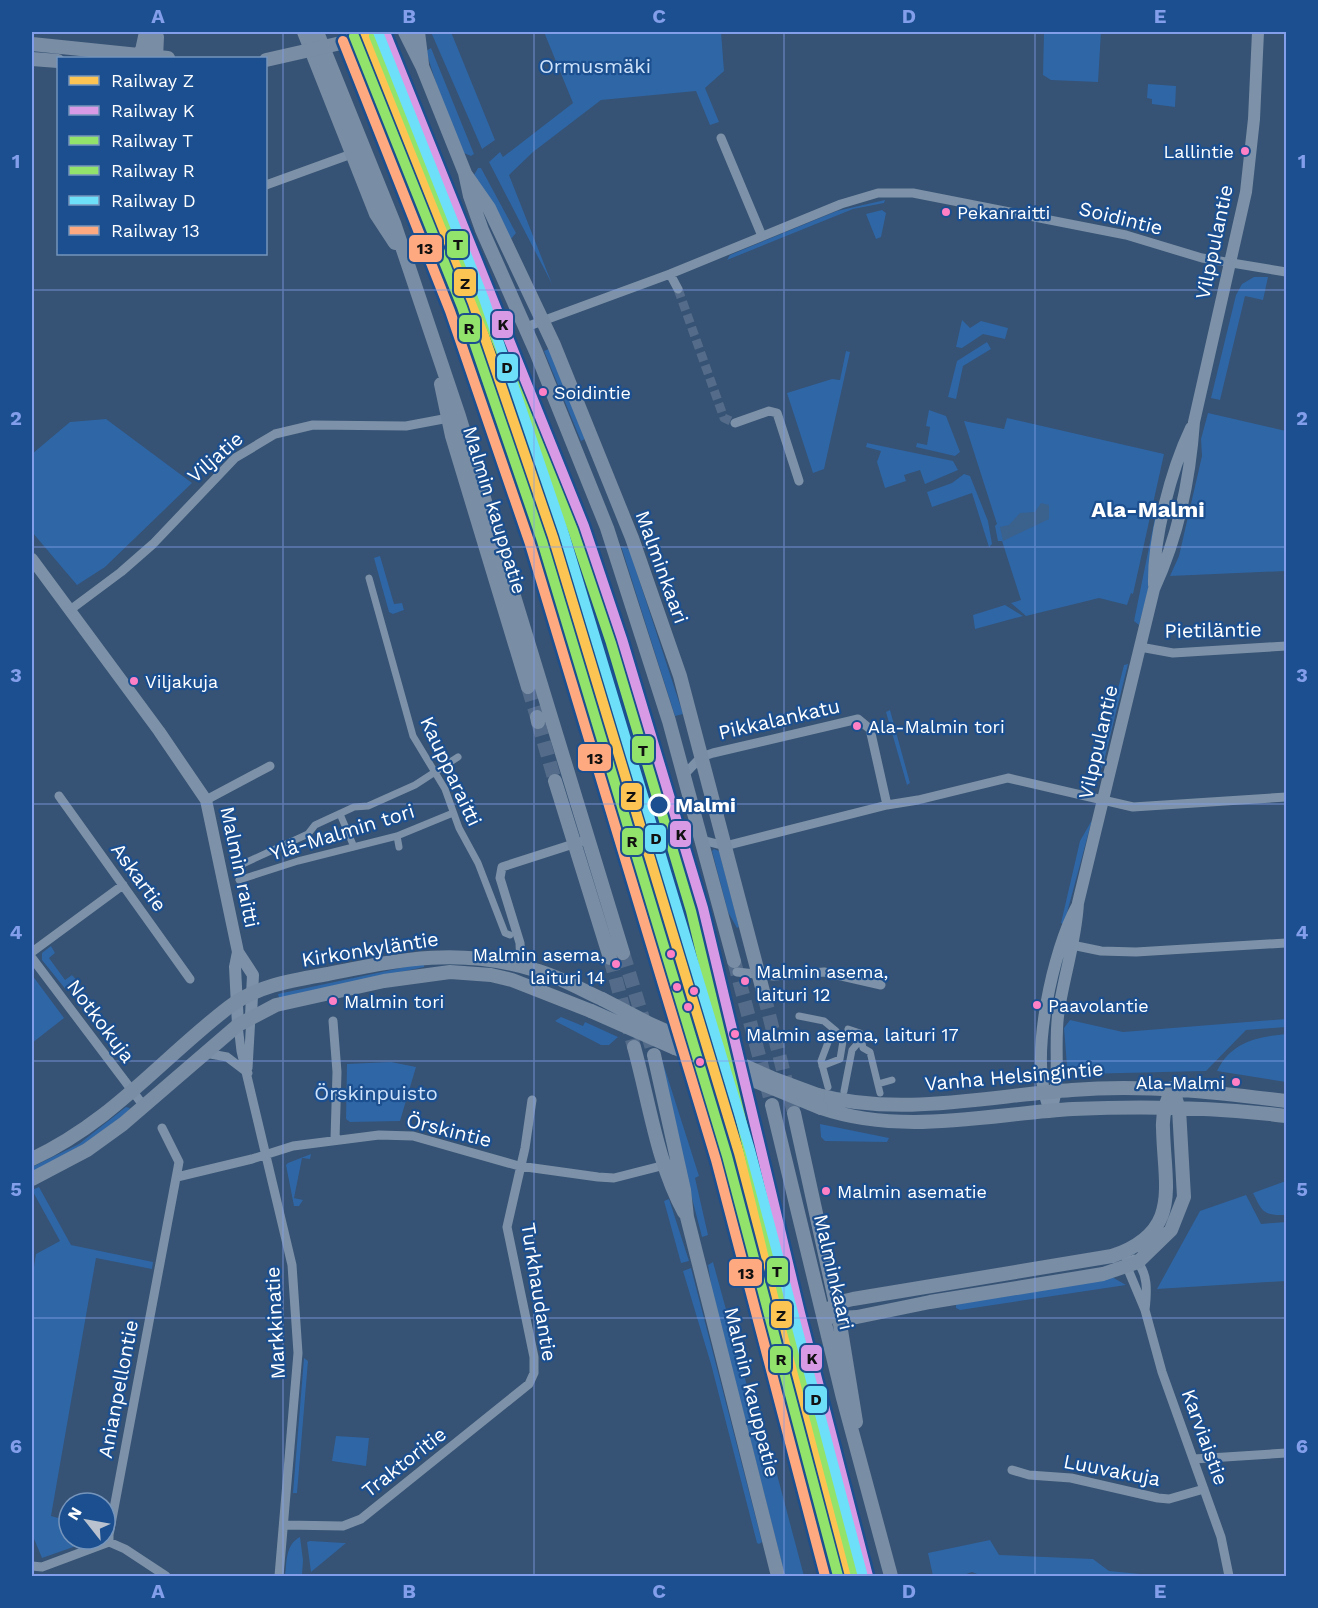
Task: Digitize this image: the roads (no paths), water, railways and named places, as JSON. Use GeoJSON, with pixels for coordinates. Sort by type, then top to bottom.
{"type":"FeatureCollection","features":[{"type":"Feature","properties":{"kind":"main road"},"geometry":{"type":"LineString","coordinates":[[32,44],[141,57],[146,32]]}},
{"type":"Feature","properties":{"kind":"main road"},"geometry":{"type":"LineString","coordinates":[[154,32],[160,57]]}},
{"type":"Feature","properties":{"kind":"main road","name":"Malmin kauppatie"},"geometry":{"type":"LineString","coordinates":[[304,32],[358,151],[394,223],[434,344],[528,687]]}},
{"type":"Feature","properties":{"kind":"main road","name":"Malmin kauppatie"},"geometry":{"type":"LineString","coordinates":[[317,32],[358,151]]}},
{"type":"Feature","properties":{"kind":"main road"},"geometry":{"type":"LineString","coordinates":[[267,60],[340,44],[372,32]]}},
{"type":"Feature","properties":{"kind":"main road","name":"Malminkaari"},"geometry":{"type":"LineString","coordinates":[[405,32],[422,66],[465,173],[482,230],[526,327],[607,528],[684,775],[735,966]]}},
{"type":"Feature","properties":{"kind":"main road","name":"Malminkaari"},"geometry":{"type":"LineString","coordinates":[[418,32],[422,66]]}},
{"type":"Feature","properties":{"kind":"main road"},"geometry":{"type":"LineString","coordinates":[[32,59],[57,61]]}},
{"type":"Feature","properties":{"kind":"main road","name":"Malminkaari"},"geometry":{"type":"LineString","coordinates":[[465,173],[489,208],[543,321],[632,538],[680,676],[764,995]]}},
{"type":"Feature","properties":{"kind":"main road","name":"Malmin kauppatie"},"geometry":{"type":"LineString","coordinates":[[453,418],[582,841],[623,953]]}},
{"type":"Feature","properties":{"kind":"main road","name":"Malmin kauppatie"},"geometry":{"type":"LineString","coordinates":[[555,781],[582,841],[610,958]]}},
{"type":"Feature","properties":{"kind":"main road","name":"Kirkonkyläntie"},"geometry":{"type":"LineString","coordinates":[[32,1159],[78,1134],[133,1093],[237,1002],[254,993],[284,982],[420,957],[452,956],[521,967],[548,974],[650,1024],[772,1078],[822,1097]]}},
{"type":"Feature","properties":{"kind":"main road","name":"Kirkonkyläntie"},"geometry":{"type":"LineString","coordinates":[[32,1179],[87,1150],[123,1124],[251,1016],[276,1005],[433,972],[490,975],[535,987],[822,1097]]}},
{"type":"Feature","properties":{"kind":"main road","name":"Malmin kauppatie"},"geometry":{"type":"LineString","coordinates":[[634,1047],[687,1217],[778,1576]]}},
{"type":"Feature","properties":{"kind":"main road","name":"Malmin kauppatie"},"geometry":{"type":"LineString","coordinates":[[654,1055],[672,1163]]}},
{"type":"Feature","properties":{"kind":"main road"},"geometry":{"type":"LineString","coordinates":[[824,1315],[836,1304],[1126,1252],[1148,1235],[1161,1217],[1167,1200],[1162,1127],[1164,1108],[1172,1088]]}},
{"type":"Feature","properties":{"kind":"main road"},"geometry":{"type":"LineString","coordinates":[[824,1315],[839,1318],[1133,1265],[1165,1239],[1182,1207],[1184,1197],[1179,1109],[1172,1088]]}},
{"type":"Feature","properties":{"kind":"main road","name":"Vanha Helsingintie"},"geometry":{"type":"LineString","coordinates":[[822,1097],[877,1105],[1050,1092],[1172,1088],[1287,1101]]}},
{"type":"Feature","properties":{"kind":"main road","name":"Vanha Helsingintie"},"geometry":{"type":"LineString","coordinates":[[822,1097],[863,1119],[904,1123],[1051,1112],[1164,1108],[1287,1116]]}},
{"type":"Feature","properties":{"kind":"main road","name":"Malminkaari"},"geometry":{"type":"LineString","coordinates":[[772,1105],[843,1398],[891,1576]]}},
{"type":"Feature","properties":{"kind":"main road","name":"Malminkaari"},"geometry":{"type":"LineString","coordinates":[[794,1113],[839,1318],[854,1397],[858,1448]]}},
{"type":"Feature","properties":{"kind":"street","name":"Vilppulantie"},"geometry":{"type":"LineString","coordinates":[[1051,1112],[1042,1033],[1068,944],[1065,927],[1078,903],[1104,800],[1154,589],[1153,559],[1176,458],[1194,422],[1246,192],[1254,119],[1258,32]]}},
{"type":"Feature","properties":{"kind":"street"},"geometry":{"type":"LineString","coordinates":[[721,138],[762,236]]}},
{"type":"Feature","properties":{"kind":"street"},"geometry":{"type":"LineString","coordinates":[[267,185],[358,151]]}},
{"type":"Feature","properties":{"kind":"street","name":"Soidintie"},"geometry":{"type":"LineString","coordinates":[[526,327],[670,274],[860,197],[890,192],[913,193],[1126,235],[1202,258],[1287,272]]}},
{"type":"Feature","properties":{"kind":"street"},"geometry":{"type":"LineString","coordinates":[[670,274],[678,289]]}},
{"type":"Feature","properties":{"kind":"street"},"geometry":{"type":"LineString","coordinates":[[735,423],[769,411],[777,413],[799,481]]}},
{"type":"Feature","properties":{"kind":"street","name":"Viljatie"},"geometry":{"type":"LineString","coordinates":[[70,610],[121,572],[153,544],[235,458],[275,434],[328,424],[406,426],[453,418]]}},
{"type":"Feature","properties":{"kind":"street","name":"Malmin raitti"},"geometry":{"type":"LineString","coordinates":[[32,559],[206,800],[238,952],[253,975],[254,993],[251,1016]]}},
{"type":"Feature","properties":{"kind":"street","name":"Kaupparaitti"},"geometry":{"type":"LineString","coordinates":[[369,578],[413,736],[445,789],[453,813],[478,863],[505,933],[510,935]]}},
{"type":"Feature","properties":{"kind":"street","name":"Pietiläntie"},"geometry":{"type":"LineString","coordinates":[[1140,647],[1173,653],[1287,646]]}},
{"type":"Feature","properties":{"kind":"street","name":"Pikkalankatu"},"geometry":{"type":"LineString","coordinates":[[684,775],[701,757],[858,719],[870,729],[887,805]]}},
{"type":"Feature","properties":{"kind":"street","name":"Ylä-Malmin tori"},"geometry":{"type":"LineString","coordinates":[[236,867],[308,834],[315,825],[354,807],[368,806],[415,785],[458,757]]}},
{"type":"Feature","properties":{"kind":"street"},"geometry":{"type":"LineString","coordinates":[[206,800],[270,766]]}},
{"type":"Feature","properties":{"kind":"street"},"geometry":{"type":"LineString","coordinates":[[702,840],[725,846],[887,805],[1008,778],[1133,807],[1287,797]]}},
{"type":"Feature","properties":{"kind":"street","name":"Askartie"},"geometry":{"type":"LineString","coordinates":[[59,796],[190,979]]}},
{"type":"Feature","properties":{"kind":"street","name":"Ylä-Malmin tori"},"geometry":{"type":"LineString","coordinates":[[239,880],[397,836],[453,813]]}},
{"type":"Feature","properties":{"kind":"street"},"geometry":{"type":"LineString","coordinates":[[340,814],[354,847]]}},
{"type":"Feature","properties":{"kind":"street"},"geometry":{"type":"LineString","coordinates":[[397,836],[399,847]]}},
{"type":"Feature","properties":{"kind":"street"},"geometry":{"type":"LineString","coordinates":[[521,967],[522,950],[500,872],[507,865],[582,841]]}},
{"type":"Feature","properties":{"kind":"street"},"geometry":{"type":"LineString","coordinates":[[32,952],[123,885]]}},
{"type":"Feature","properties":{"kind":"street"},"geometry":{"type":"LineString","coordinates":[[1068,944],[1101,951],[1136,952],[1287,943]]}},
{"type":"Feature","properties":{"kind":"street","name":"Malmin raitti"},"geometry":{"type":"LineString","coordinates":[[238,952],[235,967],[238,1026]]}},
{"type":"Feature","properties":{"kind":"street","name":"Notkokuja"},"geometry":{"type":"LineString","coordinates":[[32,958],[143,1105]]}},
{"type":"Feature","properties":{"kind":"street"},"geometry":{"type":"LineString","coordinates":[[735,966],[758,974],[774,976],[824,972],[881,985]]}},
{"type":"Feature","properties":{"kind":"street","name":"Markkinatie"},"geometry":{"type":"LineString","coordinates":[[248,1073],[251,1016]]}},
{"type":"Feature","properties":{"kind":"street"},"geometry":{"type":"LineString","coordinates":[[799,1016],[824,1021],[870,1052],[880,1093]]}},
{"type":"Feature","properties":{"kind":"street"},"geometry":{"type":"LineString","coordinates":[[333,1021],[337,1072],[335,1139]]}},
{"type":"Feature","properties":{"kind":"street","name":"Markkinatie"},"geometry":{"type":"LineString","coordinates":[[238,1026],[241,1052],[248,1073],[264,1155],[292,1265],[296,1293],[298,1353],[279,1576]]}},
{"type":"Feature","properties":{"kind":"street"},"geometry":{"type":"LineString","coordinates":[[822,1097],[822,1065],[847,1036]]}},
{"type":"Feature","properties":{"kind":"street"},"geometry":{"type":"LineString","coordinates":[[822,1065],[840,1059],[847,1036]]}},
{"type":"Feature","properties":{"kind":"street"},"geometry":{"type":"LineString","coordinates":[[844,1091],[852,1050],[847,1036]]}},
{"type":"Feature","properties":{"kind":"street"},"geometry":{"type":"LineString","coordinates":[[205,1053],[220,1054],[231,1059],[248,1073]]}},
{"type":"Feature","properties":{"kind":"street"},"geometry":{"type":"LineString","coordinates":[[878,1084],[892,1080]]}},
{"type":"Feature","properties":{"kind":"street","name":"Turkhaudantie"},"geometry":{"type":"LineString","coordinates":[[529,1384],[534,1373],[534,1357],[507,1227],[519,1166],[525,1148],[531,1100]]}},
{"type":"Feature","properties":{"kind":"street"},"geometry":{"type":"LineString","coordinates":[[162,1128],[179,1162],[177,1177]]}},
{"type":"Feature","properties":{"kind":"street","name":"Örskintie"},"geometry":{"type":"LineString","coordinates":[[177,1177],[293,1146],[335,1139],[413,1136],[519,1166],[614,1178],[672,1163]]}},
{"type":"Feature","properties":{"kind":"street","name":"Anianpellontie"},"geometry":{"type":"LineString","coordinates":[[117,1491],[177,1177]]}},
{"type":"Feature","properties":{"kind":"street"},"geometry":{"type":"LineString","coordinates":[[1126,1252],[1133,1265]]}},
{"type":"Feature","properties":{"kind":"street","name":"Karviaistie"},"geometry":{"type":"LineString","coordinates":[[1133,1265],[1148,1290],[1145,1310],[1162,1372],[1221,1537],[1229,1576]]}},
{"type":"Feature","properties":{"kind":"street","name":"Traktoritie"},"geometry":{"type":"LineString","coordinates":[[285,1525],[343,1526],[361,1519],[529,1384]]}},
{"type":"Feature","properties":{"kind":"street"},"geometry":{"type":"LineString","coordinates":[[1194,1459],[1287,1454]]}},
{"type":"Feature","properties":{"kind":"street","name":"Luuvakuja"},"geometry":{"type":"LineString","coordinates":[[1012,1470],[1029,1475],[1071,1478],[1158,1498],[1170,1499],[1204,1489]]}},
{"type":"Feature","properties":{"kind":"street"},"geometry":{"type":"LineString","coordinates":[[117,1546],[166,1576]]}},
{"type":"Feature","properties":{"kind":"street"},"geometry":{"type":"LineString","coordinates":[[32,1566],[42,1567],[85,1551]]}},
{"type":"Feature","properties":{"kind":"tunnel"},"geometry":{"type":"LineString","coordinates":[[678,289],[724,418],[735,423]]}},
{"type":"Feature","properties":{"kind":"tunnel"},"geometry":{"type":"LineString","coordinates":[[528,687],[537,717]]}},
{"type":"Feature","properties":{"kind":"tunnel"},"geometry":{"type":"LineString","coordinates":[[538,722],[555,781]]}},
{"type":"Feature","properties":{"kind":"tunnel"},"geometry":{"type":"LineString","coordinates":[[623,953],[654,1055]]}},
{"type":"Feature","properties":{"kind":"tunnel"},"geometry":{"type":"LineString","coordinates":[[610,958],[634,1047]]}},
{"type":"Feature","properties":{"kind":"tunnel"},"geometry":{"type":"LineString","coordinates":[[734,961],[772,1105]]}},
{"type":"Feature","properties":{"kind":"tunnel"},"geometry":{"type":"LineString","coordinates":[[764,995],[794,1113]]}},
{"type":"Feature","properties":{"kind":"rail line","name":"Z"},"geometry":{"type":"LineString","coordinates":[[365,32],[473,303],[553,537],[739,1153],[850,1576]]}},
{"type":"Feature","properties":{"kind":"rail line","name":"D"},"geometry":{"type":"LineString","coordinates":[[378,32],[484,299],[564,534],[750,1150],[862,1573]]}},
{"type":"Feature","properties":{"kind":"rail line","name":"K"},"geometry":{"type":"LineString","coordinates":[[385,32],[584,526],[622,639],[703,908],[800,1313],[868,1576]]}},
{"type":"Feature","properties":{"kind":"rail line","name":"R"},"geometry":{"type":"LineString","coordinates":[[354,36],[462,307],[542,541],[727,1156],[838,1576]]}},
{"type":"Feature","properties":{"kind":"rail line","name":"T"},"geometry":{"type":"LineString","coordinates":[[374,36],[573,530],[611,643],[691,911],[788,1316],[856,1576]]}},
{"type":"Feature","properties":{"kind":"rail line","name":"13"},"geometry":{"type":"LineString","coordinates":[[343,41],[450,311],[530,544],[716,1160],[825,1576]]}},
{"type":"Feature","properties":{"kind":"place","name":"Lallintie"},"geometry":{"type":"Point","coordinates":[1245,151]}},
{"type":"Feature","properties":{"kind":"place","name":"Pekanraitti"},"geometry":{"type":"Point","coordinates":[946,212]}},
{"type":"Feature","properties":{"kind":"place","name":"Soidintie"},"geometry":{"type":"Point","coordinates":[543,392]}},
{"type":"Feature","properties":{"kind":"place","name":"Viljakuja"},"geometry":{"type":"Point","coordinates":[134,681]}},
{"type":"Feature","properties":{"kind":"place","name":"Ala-Malmin tori"},"geometry":{"type":"Point","coordinates":[857,726]}},
{"type":"Feature","properties":{"kind":"place","name":"Malmi"},"geometry":{"type":"Point","coordinates":[659,805]}},
{"type":"Feature","properties":{"kind":"place","name":"Malmin asema, laituri 14"},"geometry":{"type":"Point","coordinates":[616,964]}},
{"type":"Feature","properties":{"kind":"place","name":"Malmin asema, laituri 12"},"geometry":{"type":"Point","coordinates":[745,981]}},
{"type":"Feature","properties":{"kind":"place","name":"Malmin tori"},"geometry":{"type":"Point","coordinates":[333,1001]}},
{"type":"Feature","properties":{"kind":"place","name":"Paavolantie"},"geometry":{"type":"Point","coordinates":[1037,1005]}},
{"type":"Feature","properties":{"kind":"place","name":"Malmin asema, laituri 17"},"geometry":{"type":"Point","coordinates":[735,1034]}},
{"type":"Feature","properties":{"kind":"place","name":"Ala-Malmi"},"geometry":{"type":"Point","coordinates":[1236,1082]}},
{"type":"Feature","properties":{"kind":"place","name":"Malmin asematie"},"geometry":{"type":"Point","coordinates":[826,1191]}},
{"type":"Feature","properties":{"kind":"district","name":"Ala-Malmi"},"geometry":{"type":"Point","coordinates":[1148,509]}},
{"type":"Feature","properties":{"kind":"park label","name":"Ormusmäki"},"geometry":{"type":"Point","coordinates":[595,66]}},
{"type":"Feature","properties":{"kind":"park label","name":"Örskinpuisto"},"geometry":{"type":"Point","coordinates":[376,1093]}}]}
